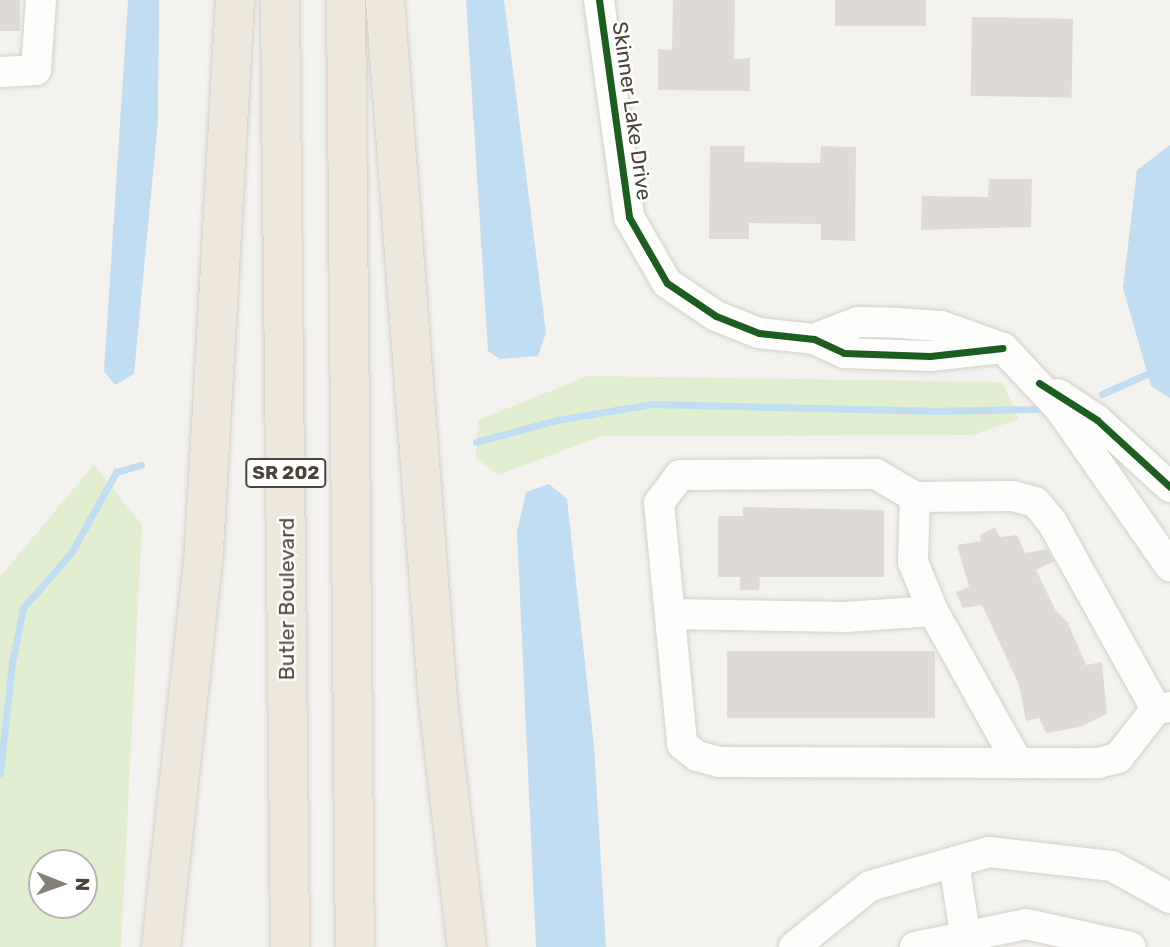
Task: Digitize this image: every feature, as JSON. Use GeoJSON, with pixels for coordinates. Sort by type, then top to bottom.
{"type":"FeatureCollection","features":[{"type":"Feature","properties":{"kind":"highway"},"geometry":{"type":"LineString","coordinates":[[161,947],[204,550],[235,0]]}},
{"type":"Feature","properties":{"kind":"highway","name":"Butler Boulevard"},"geometry":{"type":"LineString","coordinates":[[280,0],[290,947]]}},
{"type":"Feature","properties":{"kind":"highway","name":"SR 202"},"geometry":{"type":"LineString","coordinates":[[346,0],[355,947]]}},
{"type":"Feature","properties":{"kind":"highway"},"geometry":{"type":"LineString","coordinates":[[385,0],[438,701],[467,947]]}},
{"type":"Feature","properties":{"kind":"street"},"geometry":{"type":"LineString","coordinates":[[0,72],[36,70],[41,0]]}},
{"type":"Feature","properties":{"kind":"street","name":"Skinner Lake Drive"},"geometry":{"type":"LineString","coordinates":[[599,0],[629,217],[667,283],[716,316],[759,332],[814,339],[844,353],[930,356],[1003,348],[1040,383],[1097,420],[1170,487]]}},
{"type":"Feature","properties":{"kind":"street","name":"Skinner Lake Drive"},"geometry":{"type":"LineString","coordinates":[[1040,383],[1170,565]]}},
{"type":"Feature","properties":{"kind":"street"},"geometry":{"type":"LineString","coordinates":[[876,474],[915,497],[1012,496],[1035,502],[1052,522],[1163,708],[1118,758],[1098,763],[719,762],[697,756],[682,744],[659,503],[680,475],[876,474]]}},
{"type":"Feature","properties":{"kind":"street"},"geometry":{"type":"LineString","coordinates":[[915,497],[913,562],[933,611],[1018,763]]}},
{"type":"Feature","properties":{"kind":"street"},"geometry":{"type":"LineString","coordinates":[[670,614],[845,617],[933,611]]}},
{"type":"Feature","properties":{"kind":"street"},"geometry":{"type":"LineString","coordinates":[[794,947],[870,886],[989,852],[1112,866],[1170,898]]}},
{"type":"Feature","properties":{"kind":"street"},"geometry":{"type":"LineString","coordinates":[[954,862],[966,941]]}},
{"type":"Feature","properties":{"kind":"street"},"geometry":{"type":"LineString","coordinates":[[915,947],[966,941],[1026,924],[1130,947]]}},
{"type":"Feature","properties":{"kind":"green space"},"geometry":{"type":"Polygon","coordinates":[[[588,376],[1002,382],[1019,419],[973,435],[602,436],[498,475],[476,458],[478,420],[588,376]]]}},
{"type":"Feature","properties":{"kind":"green space"},"geometry":{"type":"Polygon","coordinates":[[[94,464],[142,525],[121,947],[0,947],[0,577],[94,464]]]}},
{"type":"Feature","properties":{"kind":"water"},"geometry":{"type":"Polygon","coordinates":[[[128,0],[159,0],[158,121],[134,374],[115,385],[104,371],[128,0]]]}},
{"type":"Feature","properties":{"kind":"water"},"geometry":{"type":"Polygon","coordinates":[[[466,0],[504,0],[546,333],[538,356],[500,359],[488,351],[466,0]]]}},
{"type":"Feature","properties":{"kind":"water"},"geometry":{"type":"Polygon","coordinates":[[[1170,145],[1170,398],[1151,386],[1123,288],[1137,170],[1170,145]]]}},
{"type":"Feature","properties":{"kind":"water"},"geometry":{"type":"Polygon","coordinates":[[[549,484],[567,499],[594,746],[606,947],[536,947],[517,532],[526,492],[549,484]]]}},
{"type":"Feature","properties":{"kind":"building"},"geometry":{"type":"Polygon","coordinates":[[[0,0],[20,0],[20,31],[0,31],[0,0]]]}},
{"type":"Feature","properties":{"kind":"building"},"geometry":{"type":"Polygon","coordinates":[[[673,0],[735,0],[734,59],[750,58],[750,91],[658,90],[658,49],[672,50],[673,0]]]}},
{"type":"Feature","properties":{"kind":"building"},"geometry":{"type":"Polygon","coordinates":[[[835,0],[926,0],[926,26],[835,26],[835,0]]]}},
{"type":"Feature","properties":{"kind":"building"},"geometry":{"type":"Polygon","coordinates":[[[972,17],[1073,19],[1072,98],[971,96],[972,17]]]}},
{"type":"Feature","properties":{"kind":"building"},"geometry":{"type":"Polygon","coordinates":[[[710,146],[745,146],[744,162],[820,163],[821,146],[856,147],[855,241],[821,240],[821,224],[749,223],[749,239],[709,239],[710,146]]]}},
{"type":"Feature","properties":{"kind":"building"},"geometry":{"type":"Polygon","coordinates":[[[989,179],[1032,179],[1031,227],[921,230],[922,196],[988,197],[989,179]]]}},
{"type":"Feature","properties":{"kind":"building"},"geometry":{"type":"Polygon","coordinates":[[[743,507],[884,510],[884,577],[760,577],[759,590],[740,590],[740,577],[718,577],[718,516],[743,516],[743,507]]]}},
{"type":"Feature","properties":{"kind":"building"},"geometry":{"type":"Polygon","coordinates":[[[995,527],[1000,537],[1017,535],[1025,553],[1047,549],[1054,561],[1036,570],[1056,611],[1068,623],[1086,665],[1102,662],[1107,714],[1080,727],[1046,733],[1039,718],[1026,721],[1019,685],[982,605],[963,608],[956,592],[969,587],[957,545],[981,541],[980,535],[995,527]]]}},
{"type":"Feature","properties":{"kind":"building"},"geometry":{"type":"Polygon","coordinates":[[[727,651],[935,651],[935,718],[727,718],[727,651]]]}},
{"type":"Feature","properties":{"kind":"waterway"},"geometry":{"type":"LineString","coordinates":[[1102,394],[1147,374]]}},
{"type":"Feature","properties":{"kind":"waterway"},"geometry":{"type":"LineString","coordinates":[[476,442],[557,420],[652,404],[931,411],[1037,409]]}},
{"type":"Feature","properties":{"kind":"waterway"},"geometry":{"type":"LineString","coordinates":[[0,773],[12,663],[23,608],[71,553],[116,472],[141,465]]}},
{"type":"Feature","properties":{"kind":"cycle path"},"geometry":{"type":"LineString","coordinates":[[599,0],[629,217],[667,283],[716,316],[759,333],[814,339],[844,353],[930,356],[1003,348]]}},
{"type":"Feature","properties":{"kind":"cycle path"},"geometry":{"type":"LineString","coordinates":[[1039,383],[1097,420],[1170,487]]}}]}
